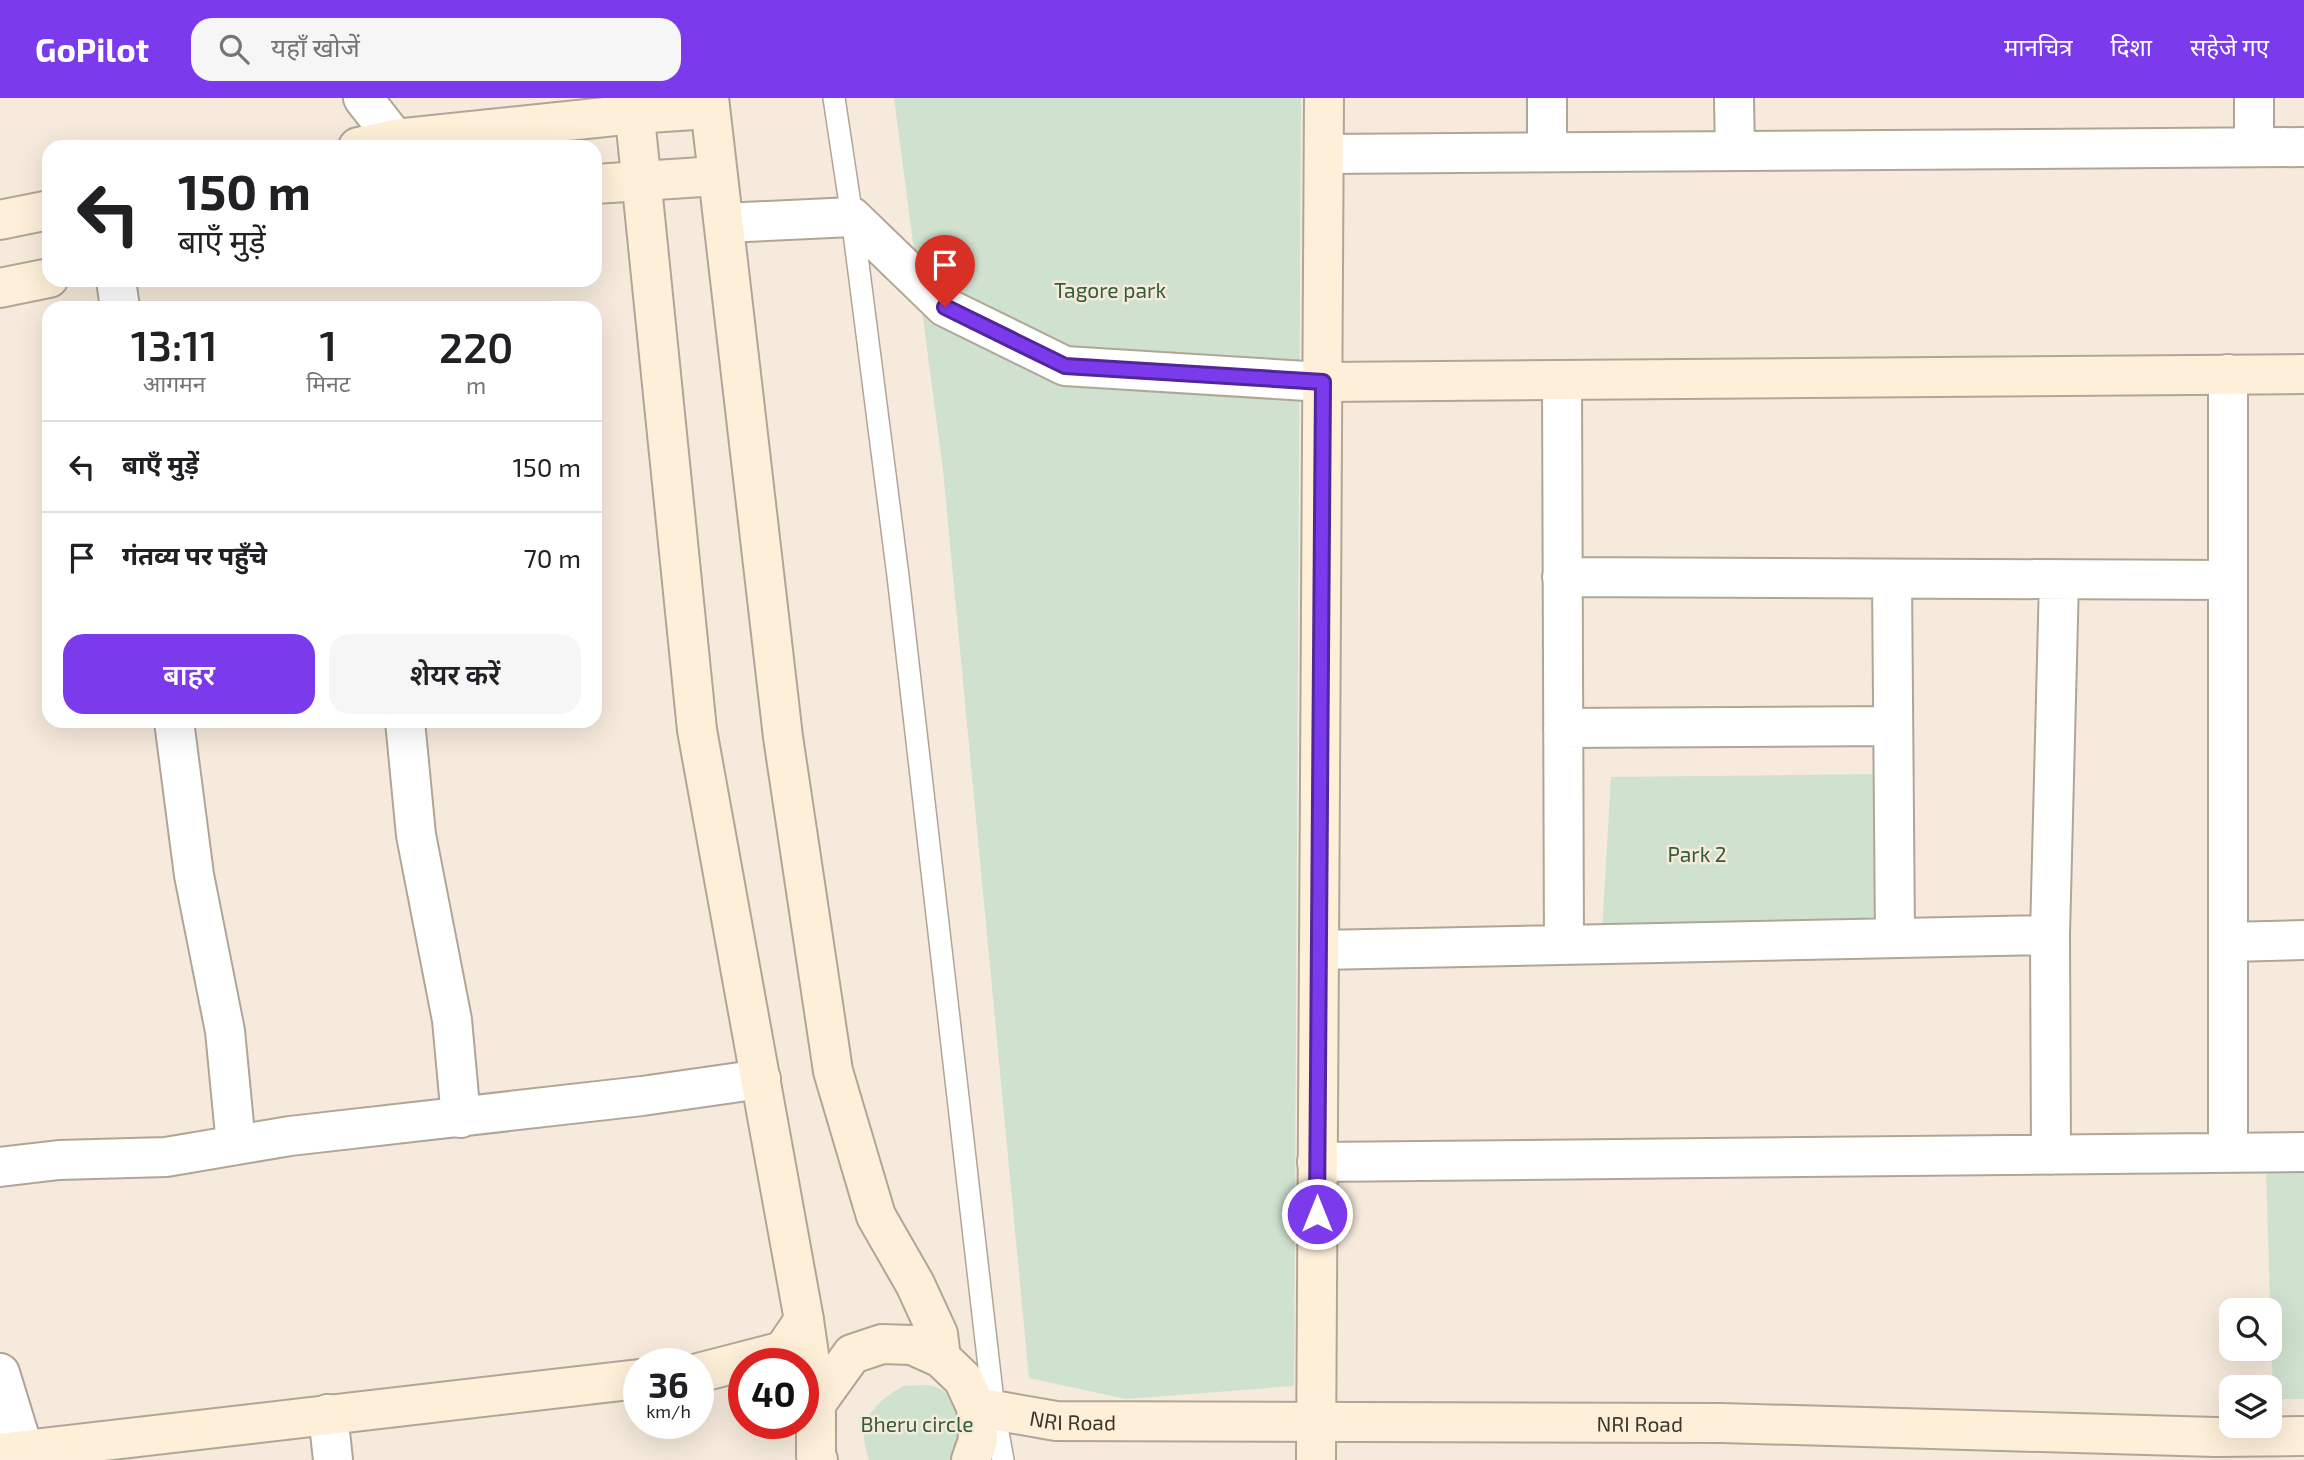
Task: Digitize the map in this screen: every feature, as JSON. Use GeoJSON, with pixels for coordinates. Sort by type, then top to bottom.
{"type":"FeatureCollection","features":[{"type":"Feature","properties":{"kind":"street"},"geometry":{"type":"LineString","coordinates":[[363,98],[395,139]]}},
{"type":"Feature","properties":{"kind":"street"},"geometry":{"type":"LineString","coordinates":[[1317,1460],[1324,98]]}},
{"type":"Feature","properties":{"kind":"street"},"geometry":{"type":"LineString","coordinates":[[1547,98],[1547,152]]}},
{"type":"Feature","properties":{"kind":"street"},"geometry":{"type":"LineString","coordinates":[[1734,98],[1735,151]]}},
{"type":"Feature","properties":{"kind":"street"},"geometry":{"type":"LineString","coordinates":[[2254,98],[2254,147]]}},
{"type":"Feature","properties":{"kind":"street"},"geometry":{"type":"LineString","coordinates":[[390,140],[634,106],[709,104],[783,737],[833,1071],[876,1216],[938,1334],[941,1358]]}},
{"type":"Feature","properties":{"kind":"street"},"geometry":{"type":"LineString","coordinates":[[634,106],[697,730],[804,1320],[806,1348]]}},
{"type":"Feature","properties":{"kind":"street"},"geometry":{"type":"LineString","coordinates":[[1324,154],[2304,147]]}},
{"type":"Feature","properties":{"kind":"street"},"geometry":{"type":"LineString","coordinates":[[602,183],[717,176]]}},
{"type":"Feature","properties":{"kind":"street"},"geometry":{"type":"LineString","coordinates":[[0,220],[42,211]]}},
{"type":"Feature","properties":{"kind":"street"},"geometry":{"type":"LineString","coordinates":[[724,223],[852,217],[945,307],[1065,366],[1323,382],[2304,374]]}},
{"type":"Feature","properties":{"kind":"street"},"geometry":{"type":"LineString","coordinates":[[0,288],[42,279]]}},
{"type":"Feature","properties":{"kind":"street"},"geometry":{"type":"LineString","coordinates":[[2228,374],[2228,1153]]}},
{"type":"Feature","properties":{"kind":"street"},"geometry":{"type":"LineString","coordinates":[[1562,381],[1564,944]]}},
{"type":"Feature","properties":{"kind":"street"},"geometry":{"type":"LineString","coordinates":[[1562,578],[2228,580]]}},
{"type":"Feature","properties":{"kind":"street"},"geometry":{"type":"LineString","coordinates":[[1892,579],[1895,937]]}},
{"type":"Feature","properties":{"kind":"street"},"geometry":{"type":"LineString","coordinates":[[2052,1155],[2050,935],[2059,579]]}},
{"type":"Feature","properties":{"kind":"street"},"geometry":{"type":"LineString","coordinates":[[1563,728],[1893,726]]}},
{"type":"Feature","properties":{"kind":"street"},"geometry":{"type":"LineString","coordinates":[[175,728],[194,874],[225,1031],[236,1145]]}},
{"type":"Feature","properties":{"kind":"street"},"geometry":{"type":"LineString","coordinates":[[405,728],[416,835],[452,1020],[461,1118]]}},
{"type":"Feature","properties":{"kind":"street"},"geometry":{"type":"LineString","coordinates":[[1319,950],[2050,935]]}},
{"type":"Feature","properties":{"kind":"street"},"geometry":{"type":"LineString","coordinates":[[2228,942],[2304,940]]}},
{"type":"Feature","properties":{"kind":"street"},"geometry":{"type":"LineString","coordinates":[[0,1167],[59,1160],[166,1157],[290,1136],[461,1118],[761,1079]]}},
{"type":"Feature","properties":{"kind":"street"},"geometry":{"type":"LineString","coordinates":[[1317,1162],[2304,1153]]}},
{"type":"Feature","properties":{"kind":"street"},"geometry":{"type":"LineString","coordinates":[[714,1369],[783,1351],[804,1320]]}},
{"type":"Feature","properties":{"kind":"street"},"geometry":{"type":"LineString","coordinates":[[819,1391],[852,1354],[882,1344],[912,1345],[941,1358],[963,1379],[985,1408],[971,1460]]}},
{"type":"Feature","properties":{"kind":"street"},"geometry":{"type":"LineString","coordinates":[[0,1373],[12,1452],[623,1381]]}},
{"type":"Feature","properties":{"kind":"street","name":"NRI Road"},"geometry":{"type":"LineString","coordinates":[[985,1408],[1056,1421],[1721,1423],[2215,1437],[2304,1436]]}},
{"type":"Feature","properties":{"kind":"street"},"geometry":{"type":"LineString","coordinates":[[328,1414],[333,1460]]}},
{"type":"Feature","properties":{"kind":"street"},"geometry":{"type":"LineString","coordinates":[[814,1439],[818,1460]]}},
{"type":"Feature","properties":{"kind":"lane"},"geometry":{"type":"LineString","coordinates":[[834,98],[852,217],[901,603],[985,1408],[1003,1460]]}},
{"type":"Feature","properties":{"kind":"green space","name":"Tagore park"},"geometry":{"type":"Polygon","coordinates":[[[894,98],[1301,98],[1294,1386],[1126,1399],[1029,1378],[943,470],[894,98]]]}},
{"type":"Feature","properties":{"kind":"green space","name":"Park 2"},"geometry":{"type":"Polygon","coordinates":[[[1884,774],[1895,928],[1602,932],[1611,777],[1884,774]]]}},
{"type":"Feature","properties":{"kind":"green space"},"geometry":{"type":"Polygon","coordinates":[[[2304,1166],[2304,1399],[2282,1399],[2282,1375],[2272,1375],[2272,1361],[2282,1361],[2282,1298],[2270,1298],[2266,1167],[2304,1166]]]}},
{"type":"Feature","properties":{"kind":"green space","name":"Bheru circle"},"geometry":{"type":"Polygon","coordinates":[[[903,1386],[931,1386],[951,1397],[960,1416],[963,1460],[869,1460],[864,1435],[869,1417],[884,1399],[903,1386]]]}},
{"type":"Feature","properties":{"kind":"route"},"geometry":{"type":"LineString","coordinates":[[945,307],[1065,366],[1323,382],[1317,1214]]}}]}
